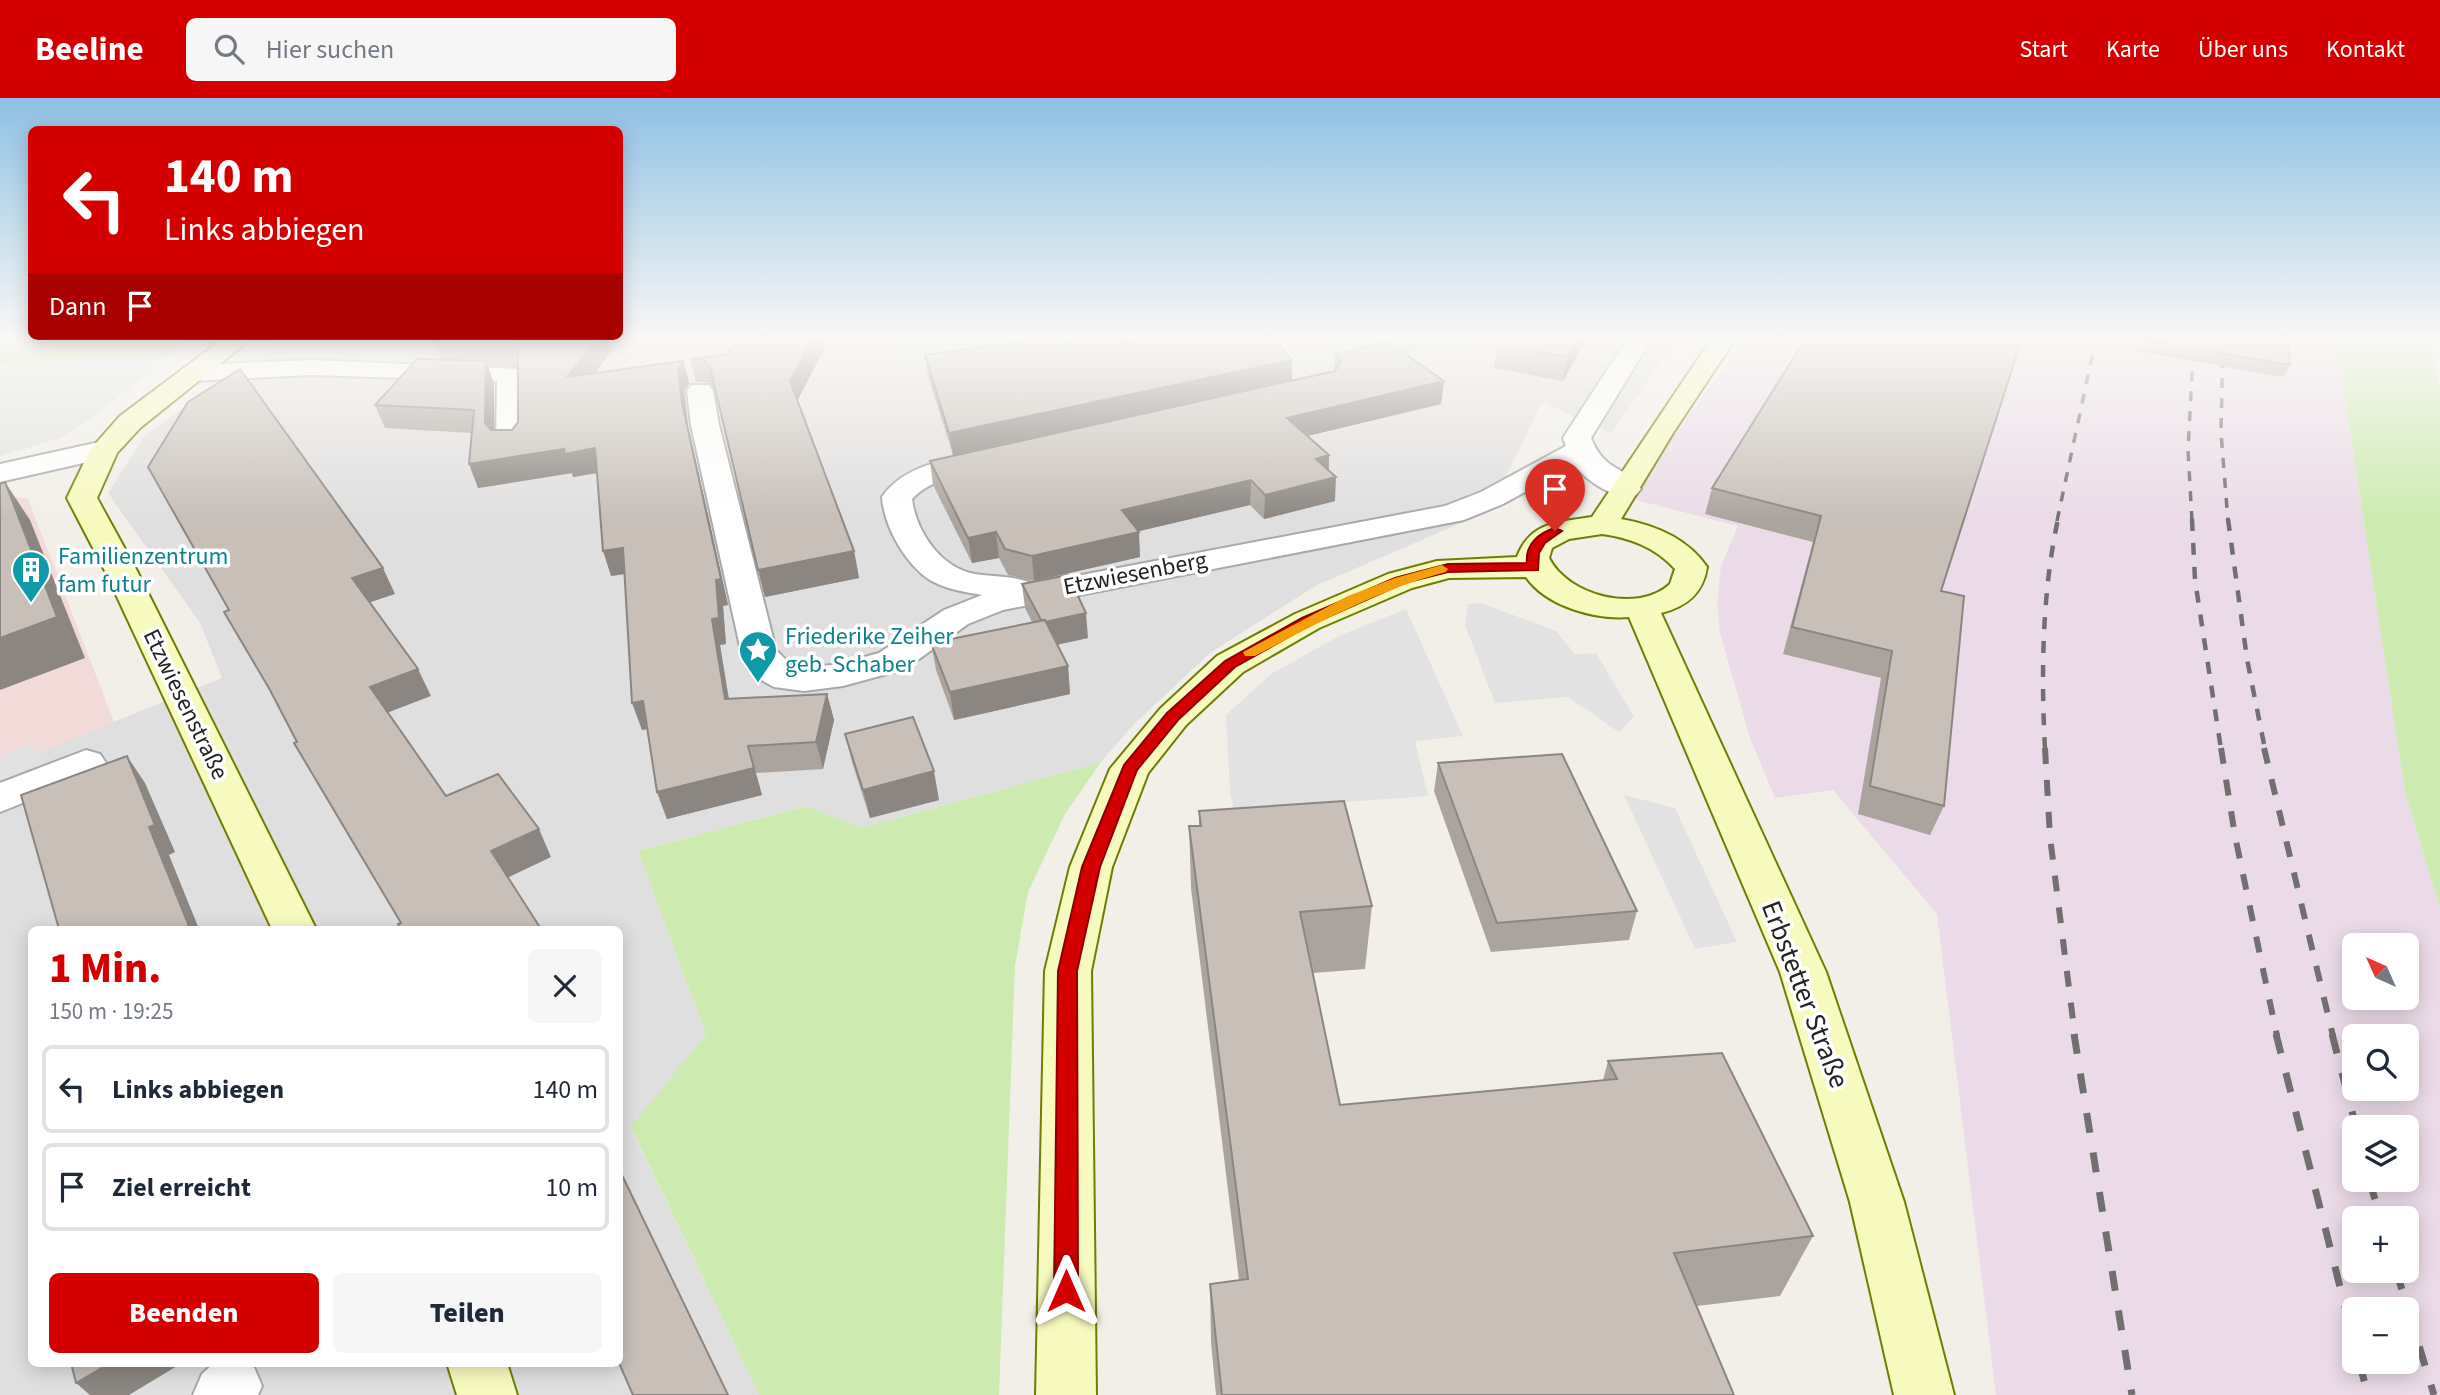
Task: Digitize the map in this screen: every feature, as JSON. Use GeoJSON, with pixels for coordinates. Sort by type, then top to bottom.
{"type":"FeatureCollection","features":[{"type":"Feature","properties":{"kind":"street","name":"Etzwiesenstraße"},"geometry":{"type":"LineString","coordinates":[[160,399],[130,422],[104,450],[82,498],[133,595],[293,926]]}},
{"type":"Feature","properties":{"kind":"street"},"geometry":{"type":"LineString","coordinates":[[510,399],[510,445]]}},
{"type":"Feature","properties":{"kind":"street","name":"Etzwiesenberg"},"geometry":{"type":"LineString","coordinates":[[702,399],[759,651],[776,673],[787,679],[804,680],[843,675],[892,661],[956,617],[1034,592],[1452,514],[1492,498],[1581,449]]}},
{"type":"Feature","properties":{"kind":"street"},"geometry":{"type":"LineString","coordinates":[[1602,399],[1577,438],[1586,462],[1626,489]]}},
{"type":"Feature","properties":{"kind":"street"},"geometry":{"type":"LineString","coordinates":[[1602,525],[1683,399]]}},
{"type":"Feature","properties":{"kind":"street"},"geometry":{"type":"LineString","coordinates":[[0,473],[104,450]]}},
{"type":"Feature","properties":{"kind":"street"},"geometry":{"type":"LineString","coordinates":[[1004,456],[939,470],[909,482],[897,497],[897,508],[919,555],[931,568],[954,580],[1034,592]]}},
{"type":"Feature","properties":{"kind":"street"},"geometry":{"type":"LineString","coordinates":[[1602,525],[1651,536],[1672,548],[1691,567],[1690,579],[1683,592],[1666,602],[1642,608],[1614,608],[1584,602],[1551,587],[1534,567],[1532,553],[1540,541],[1566,529],[1602,525]]}},
{"type":"Feature","properties":{"kind":"street"},"geometry":{"type":"LineString","coordinates":[[1066,1395],[1068,971],[1091,867],[1130,769],[1172,717],[1230,664],[1307,621],[1400,580],[1448,568],[1534,567]]}},
{"type":"Feature","properties":{"kind":"street","name":"Erbstetter Straße"},"geometry":{"type":"LineString","coordinates":[[1642,608],[1807,982],[1877,1202],[1924,1395]]}},
{"type":"Feature","properties":{"kind":"street"},"geometry":{"type":"LineString","coordinates":[[0,798],[86,763]]}},
{"type":"Feature","properties":{"kind":"street"},"geometry":{"type":"LineString","coordinates":[[478,1367],[487,1395]]}},
{"type":"Feature","properties":{"kind":"shaded area"},"geometry":{"type":"Polygon","coordinates":[[[0,399],[116,399],[60,438],[0,456],[0,399]]]}},
{"type":"Feature","properties":{"kind":"shaded area"},"geometry":{"type":"Polygon","coordinates":[[[197,399],[1636,399],[1611,433],[1542,402],[1489,511],[1315,586],[1210,653],[1133,725],[1101,762],[862,828],[805,806],[638,851],[706,1034],[631,1128],[759,1395],[0,1395],[0,768],[222,678],[200,623],[108,493],[145,435],[197,399]]]}},
{"type":"Feature","properties":{"kind":"shaded area"},"geometry":{"type":"Polygon","coordinates":[[[1701,399],[2345,399],[2405,792],[2440,909],[2440,1395],[1996,1395],[1937,914],[1833,790],[1775,798],[1750,738],[1720,633],[1717,604],[1721,566],[1738,526],[1628,498],[1701,399]]]}},
{"type":"Feature","properties":{"kind":"shaded area"},"geometry":{"type":"Polygon","coordinates":[[[0,495],[28,499],[114,722],[0,768],[0,495]]]}},
{"type":"Feature","properties":{"kind":"shaded area"},"geometry":{"type":"Polygon","coordinates":[[[1481,603],[1556,631],[1575,654],[1596,653],[1634,717],[1619,732],[1568,697],[1495,703],[1465,625],[1468,604],[1481,603]]]}},
{"type":"Feature","properties":{"kind":"shaded area"},"geometry":{"type":"Polygon","coordinates":[[[1406,609],[1463,736],[1415,741],[1428,796],[1234,810],[1230,792],[1226,715],[1271,674],[1341,635],[1406,609]]]}},
{"type":"Feature","properties":{"kind":"shaded area"},"geometry":{"type":"Polygon","coordinates":[[[31,744],[44,763],[0,781],[0,756],[31,744]]]}},
{"type":"Feature","properties":{"kind":"shaded area"},"geometry":{"type":"Polygon","coordinates":[[[1624,795],[1675,808],[1737,942],[1695,949],[1624,795]]]}},
{"type":"Feature","properties":{"kind":"green space"},"geometry":{"type":"Polygon","coordinates":[[[2345,399],[2440,399],[2440,909],[2405,792],[2345,399]]]}},
{"type":"Feature","properties":{"kind":"green space"},"geometry":{"type":"Polygon","coordinates":[[[1101,762],[1065,814],[1028,892],[1015,966],[999,1395],[759,1395],[631,1127],[706,1034],[638,851],[806,806],[862,828],[1101,762]]]}},
{"type":"Feature","properties":{"kind":"building"},"geometry":{"type":"Polygon","coordinates":[[[193,399],[261,399],[383,568],[352,578],[418,669],[370,687],[446,796],[498,774],[539,829],[491,851],[539,926],[399,926],[401,923],[294,743],[297,742],[270,690],[224,612],[229,610],[148,467],[188,402],[193,399]]]}},
{"type":"Feature","properties":{"kind":"building"},"geometry":{"type":"Polygon","coordinates":[[[381,399],[485,399],[485,423],[491,430],[512,430],[518,422],[518,399],[681,399],[721,579],[716,580],[719,618],[712,619],[725,699],[827,694],[816,742],[748,746],[754,768],[657,792],[643,701],[632,703],[623,548],[603,551],[595,448],[565,454],[564,449],[469,464],[474,410],[375,405],[381,399]]]}},
{"type":"Feature","properties":{"kind":"building"},"geometry":{"type":"Polygon","coordinates":[[[717,399],[797,399],[854,551],[758,570],[717,399]]]}},
{"type":"Feature","properties":{"kind":"building"},"geometry":{"type":"Polygon","coordinates":[[[938,399],[1111,399],[949,433],[938,399]]]}},
{"type":"Feature","properties":{"kind":"building"},"geometry":{"type":"Polygon","coordinates":[[[1211,399],[1370,399],[1287,418],[1329,455],[1316,459],[1336,477],[1265,495],[1251,480],[1122,510],[1139,532],[1032,556],[1005,549],[996,532],[968,538],[930,461],[1211,399]]]}},
{"type":"Feature","properties":{"kind":"building"},"geometry":{"type":"Polygon","coordinates":[[[1768,399],[2003,399],[1941,591],[1964,596],[1944,806],[1870,786],[1892,651],[1792,627],[1821,516],[1712,488],[1768,399]]]}},
{"type":"Feature","properties":{"kind":"building","name":"Familienzentrum fam futur"},"geometry":{"type":"Polygon","coordinates":[[[5,482],[57,617],[0,638],[0,484],[5,482]]]}},
{"type":"Feature","properties":{"kind":"building"},"geometry":{"type":"Polygon","coordinates":[[[1068,575],[1086,613],[1045,622],[1041,620],[1022,584],[1068,575]]]}},
{"type":"Feature","properties":{"kind":"building"},"geometry":{"type":"Polygon","coordinates":[[[1045,620],[1068,666],[950,692],[931,643],[1045,620]]]}},
{"type":"Feature","properties":{"kind":"building"},"geometry":{"type":"Polygon","coordinates":[[[913,717],[934,771],[863,790],[845,734],[913,717]]]}},
{"type":"Feature","properties":{"kind":"building"},"geometry":{"type":"Polygon","coordinates":[[[1562,754],[1637,911],[1497,923],[1438,763],[1562,754]]]}},
{"type":"Feature","properties":{"kind":"building"},"geometry":{"type":"Polygon","coordinates":[[[127,756],[155,825],[149,827],[189,926],[58,926],[21,795],[127,756]]]}},
{"type":"Feature","properties":{"kind":"building"},"geometry":{"type":"Polygon","coordinates":[[[1344,801],[1372,906],[1300,912],[1340,1105],[1617,1079],[1608,1061],[1722,1053],[1813,1236],[1674,1253],[1734,1395],[1222,1395],[1210,1284],[1248,1279],[1189,826],[1201,826],[1199,811],[1344,801]]]}},
{"type":"Feature","properties":{"kind":"building"},"geometry":{"type":"Polygon","coordinates":[[[623,1177],[728,1395],[633,1395],[621,1367],[623,1367],[623,1177]]]}},
{"type":"Feature","properties":{"kind":"building"},"geometry":{"type":"Polygon","coordinates":[[[72,1367],[103,1367],[76,1383],[72,1367]]]}},
{"type":"Feature","properties":{"kind":"railway"},"geometry":{"type":"LineString","coordinates":[[2057,521],[2083,399]]}},
{"type":"Feature","properties":{"kind":"railway"},"geometry":{"type":"LineString","coordinates":[[2191,399],[2188,450],[2192,521]]}},
{"type":"Feature","properties":{"kind":"railway"},"geometry":{"type":"LineString","coordinates":[[2222,399],[2221,433],[2228,521]]}},
{"type":"Feature","properties":{"kind":"railway"},"geometry":{"type":"LineString","coordinates":[[2045,749],[2044,634],[2058,519]]}},
{"type":"Feature","properties":{"kind":"railway"},"geometry":{"type":"LineString","coordinates":[[2192,519],[2195,580],[2221,749]]}},
{"type":"Feature","properties":{"kind":"railway"},"geometry":{"type":"LineString","coordinates":[[2228,519],[2247,659],[2265,749]]}},
{"type":"Feature","properties":{"kind":"railway"},"geometry":{"type":"LineString","coordinates":[[2045,748],[2050,837],[2075,1036]]}},
{"type":"Feature","properties":{"kind":"railway"},"geometry":{"type":"LineString","coordinates":[[2221,748],[2235,836],[2277,1036]]}},
{"type":"Feature","properties":{"kind":"railway"},"geometry":{"type":"LineString","coordinates":[[2264,748],[2333,1036]]}},
{"type":"Feature","properties":{"kind":"railway"},"geometry":{"type":"LineString","coordinates":[[2074,1034],[2132,1395]]}},
{"type":"Feature","properties":{"kind":"railway"},"geometry":{"type":"LineString","coordinates":[[2276,1034],[2343,1297]]}},
{"type":"Feature","properties":{"kind":"railway"},"geometry":{"type":"LineString","coordinates":[[2332,1034],[2353,1115]]}},
{"type":"Feature","properties":{"kind":"railway"},"geometry":{"type":"LineString","coordinates":[[2373,1192],[2377,1206]]}},
{"type":"Feature","properties":{"kind":"railway"},"geometry":{"type":"LineString","coordinates":[[2400,1283],[2434,1395]]}},
{"type":"Feature","properties":{"kind":"railway"},"geometry":{"type":"LineString","coordinates":[[2362,1374],[2368,1395]]}},
{"type":"Feature","properties":{"kind":"slow traffic"},"geometry":{"type":"LineString","coordinates":[[1250,652],[1353,599],[1400,580],[1442,569]]}},
{"type":"Feature","properties":{"kind":"place","name":"Familienzentrum fam futur"},"geometry":{"type":"Point","coordinates":[31,604]}},
{"type":"Feature","properties":{"kind":"place","name":"Friederike Zeiher geb. Schaber"},"geometry":{"type":"Point","coordinates":[758,684]}},
{"type":"Feature","properties":{"kind":"route"},"geometry":{"type":"LineString","coordinates":[[1066,1291],[1068,971],[1091,867],[1130,769],[1172,717],[1230,664],[1307,621],[1400,580],[1448,568],[1534,567],[1532,553],[1540,541],[1555,531]]}}]}
